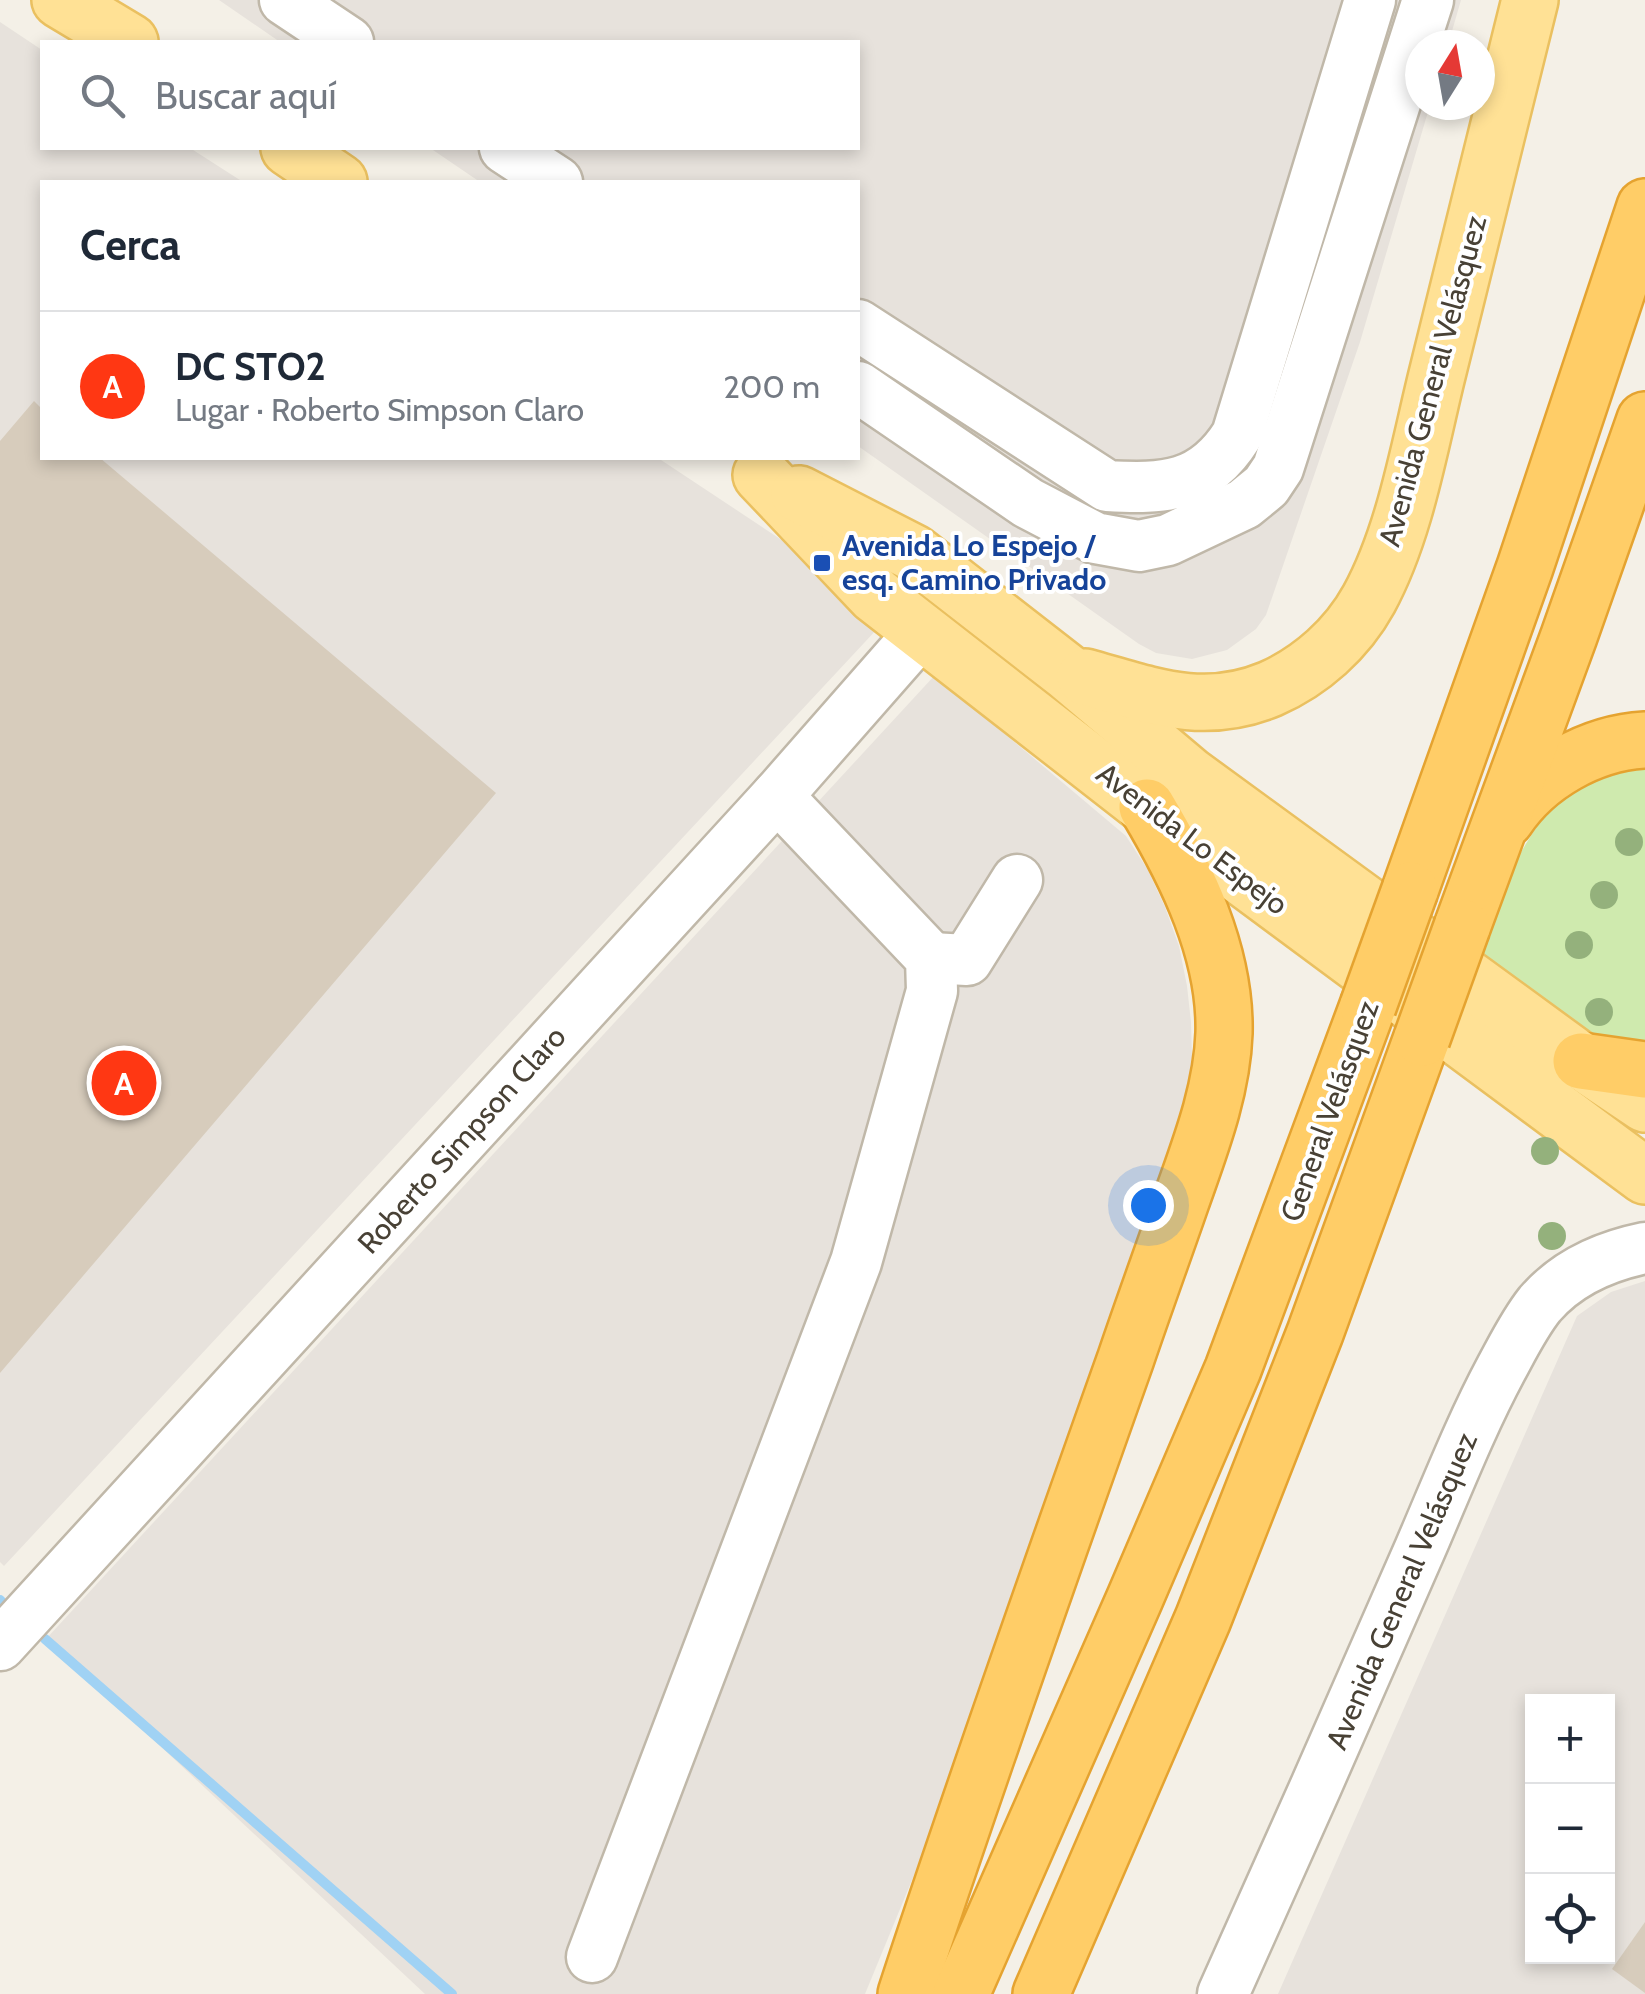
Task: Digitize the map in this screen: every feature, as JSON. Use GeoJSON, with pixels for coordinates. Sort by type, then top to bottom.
{"type":"FeatureCollection","features":[{"type":"Feature","properties":{"kind":"highway","name":"General Velásquez"},"geometry":{"type":"LineString","coordinates":[[961,1994],[1233,1368],[1410,890],[1531,549],[1645,207]]}},
{"type":"Feature","properties":{"kind":"highway","name":"General Velásquez"},"geometry":{"type":"LineString","coordinates":[[1041,1994],[1210,1601],[1315,1333],[1645,420]]}},
{"type":"Feature","properties":{"kind":"highway"},"geometry":{"type":"LineString","coordinates":[[1494,839],[1529,792],[1552,772],[1605,747],[1645,740]]}},
{"type":"Feature","properties":{"kind":"highway"},"geometry":{"type":"LineString","coordinates":[[906,1994],[1186,1187],[1216,1090],[1224,1034],[1219,977],[1182,870],[1148,806]]}},
{"type":"Feature","properties":{"kind":"highway"},"geometry":{"type":"LineString","coordinates":[[1581,1062],[1645,1070]]}},
{"type":"Feature","properties":{"kind":"main road"},"geometry":{"type":"LineString","coordinates":[[60,0],[127,40]]}},
{"type":"Feature","properties":{"kind":"main road"},"geometry":{"type":"LineString","coordinates":[[91,0],[141,40]]}},
{"type":"Feature","properties":{"kind":"main road","name":"Avenida General Velásquez"},"geometry":{"type":"LineString","coordinates":[[1067,672],[1173,701],[1206,703],[1238,699],[1268,690],[1306,669],[1338,642],[1355,621],[1380,574],[1408,492],[1530,0]]}},
{"type":"Feature","properties":{"kind":"main road"},"geometry":{"type":"LineString","coordinates":[[292,150],[336,180]]}},
{"type":"Feature","properties":{"kind":"main road","name":"Avenida Lo Espejo"},"geometry":{"type":"LineString","coordinates":[[748,466],[914,552],[1067,672],[1189,775],[1581,1062],[1645,1104]]}},
{"type":"Feature","properties":{"kind":"main road","name":"Avenida Lo Espejo"},"geometry":{"type":"LineString","coordinates":[[748,466],[875,595],[1148,806],[1645,1176]]}},
{"type":"Feature","properties":{"kind":"street"},"geometry":{"type":"LineString","coordinates":[[285,0],[345,40]]}},
{"type":"Feature","properties":{"kind":"street"},"geometry":{"type":"LineString","coordinates":[[860,326],[1107,486],[1148,488],[1183,482],[1210,468],[1236,435],[1370,0]]}},
{"type":"Feature","properties":{"kind":"street"},"geometry":{"type":"LineString","coordinates":[[860,388],[1028,503],[1096,538],[1139,546],[1168,540],[1244,504],[1266,486],[1278,468],[1428,0]]}},
{"type":"Feature","properties":{"kind":"street"},"geometry":{"type":"LineString","coordinates":[[508,150],[554,180]]}},
{"type":"Feature","properties":{"kind":"street"},"geometry":{"type":"LineString","coordinates":[[1096,538],[1107,486]]}},
{"type":"Feature","properties":{"kind":"street","name":"Roberto Simpson Claro"},"geometry":{"type":"LineString","coordinates":[[0,1645],[777,796],[922,632]]}},
{"type":"Feature","properties":{"kind":"street"},"geometry":{"type":"LineString","coordinates":[[592,1958],[856,1262],[932,991],[931,958],[777,796]]}},
{"type":"Feature","properties":{"kind":"street"},"geometry":{"type":"LineString","coordinates":[[931,958],[967,960],[1017,880]]}},
{"type":"Feature","properties":{"kind":"street","name":"Avenida General Velásquez"},"geometry":{"type":"LineString","coordinates":[[1223,1994],[1487,1395],[1524,1326],[1542,1301],[1566,1281],[1620,1253],[1645,1248]]}},
{"type":"Feature","properties":{"kind":"shaded area"},"geometry":{"type":"Polygon","coordinates":[[[219,0],[1461,0],[1452,30],[1405,30],[1405,120],[1426,120],[1360,342],[1266,615],[1256,629],[1227,650],[1192,659],[1156,653],[1139,644],[860,447],[860,180],[477,180],[433,150],[860,150],[860,40],[277,40],[219,0]]]}},
{"type":"Feature","properties":{"kind":"shaded area"},"geometry":{"type":"Polygon","coordinates":[[[0,22],[40,49],[40,150],[193,150],[240,180],[40,180],[40,460],[661,460],[892,613],[4,1566],[0,1562],[0,22]]]}},
{"type":"Feature","properties":{"kind":"shaded area"},"geometry":{"type":"Polygon","coordinates":[[[935,675],[1126,836],[1148,870],[1179,946],[1187,986],[1192,1057],[1188,1093],[933,1829],[865,1994],[425,1994],[46,1639],[935,675]]]}},
{"type":"Feature","properties":{"kind":"shaded area"},"geometry":{"type":"Polygon","coordinates":[[[1645,1281],[1645,1994],[1278,1994],[1577,1316],[1611,1292],[1645,1281]]]}},
{"type":"Feature","properties":{"kind":"green space"},"geometry":{"type":"Polygon","coordinates":[[[1645,759],[1645,1042],[1614,1041],[1545,1021],[1476,970],[1503,881],[1547,810],[1601,768],[1645,759]]]}},
{"type":"Feature","properties":{"kind":"building"},"geometry":{"type":"Polygon","coordinates":[[[34,401],[40,407],[40,460],[102,460],[496,793],[0,1373],[0,441],[34,401]]]}},
{"type":"Feature","properties":{"kind":"building"},"geometry":{"type":"Polygon","coordinates":[[[1645,1922],[1645,1993],[1612,1969],[1645,1922]]]}},
{"type":"Feature","properties":{"kind":"waterway"},"geometry":{"type":"LineString","coordinates":[[45,1639],[452,1994]]}},
{"type":"Feature","properties":{"kind":"place","name":"Avenida Lo Espejo / esq. Camino Privado"},"geometry":{"type":"Point","coordinates":[822,563]}},
{"type":"Feature","properties":{"kind":"place","name":"DC STO2"},"geometry":{"type":"Point","coordinates":[124,1083]}}]}
